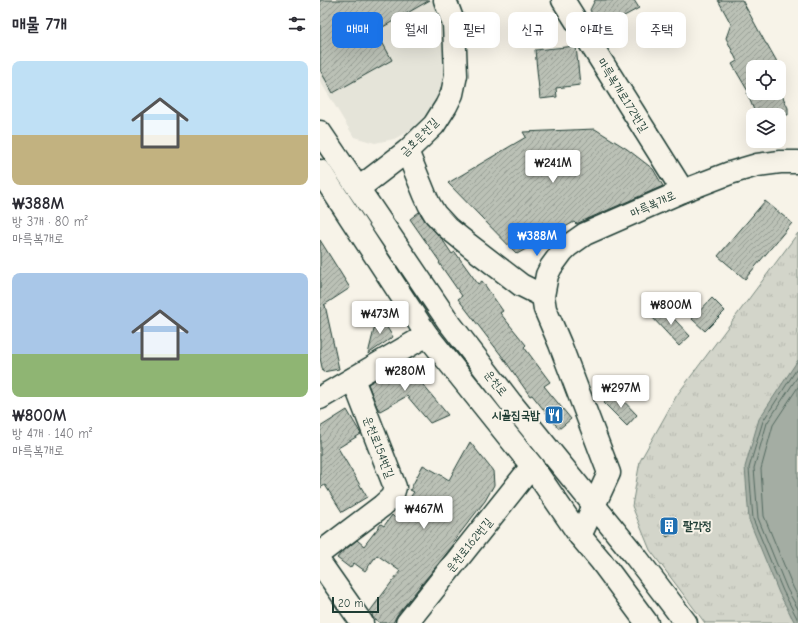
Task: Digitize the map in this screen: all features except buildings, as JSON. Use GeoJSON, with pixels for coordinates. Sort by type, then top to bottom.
{"type":"FeatureCollection","features":[{"type":"Feature","properties":{"kind":"street","name":"금호운천길"},"geometry":{"type":"LineString","coordinates":[[358,188],[407,151],[434,125],[452,94],[456,75],[454,24],[445,0]]}},
{"type":"Feature","properties":{"kind":"street","name":"마륵복개로172번길"},"geometry":{"type":"LineString","coordinates":[[563,0],[683,191]]}},
{"type":"Feature","properties":{"kind":"street","name":"운천로"},"geometry":{"type":"LineString","coordinates":[[320,132],[448,321],[636,557],[686,623]]}},
{"type":"Feature","properties":{"kind":"street"},"geometry":{"type":"LineString","coordinates":[[407,151],[429,204],[435,214],[448,228],[520,285],[543,296]]}},
{"type":"Feature","properties":{"kind":"street","name":"마륵복개로"},"geometry":{"type":"LineString","coordinates":[[580,536],[609,473],[560,344],[545,309],[543,296],[549,271],[562,252],[585,234],[683,191],[756,165],[780,162],[798,162]]}},
{"type":"Feature","properties":{"kind":"street","name":"운천로"},"geometry":{"type":"LineString","coordinates":[[320,171],[427,335],[532,466],[580,536],[601,561],[647,623]]}},
{"type":"Feature","properties":{"kind":"street"},"geometry":{"type":"LineString","coordinates":[[320,398],[427,335]]}},
{"type":"Feature","properties":{"kind":"street","name":"운천로154번길"},"geometry":{"type":"LineString","coordinates":[[320,553],[382,506],[392,497],[395,486],[353,379]]}},
{"type":"Feature","properties":{"kind":"street","name":"운천로162번길"},"geometry":{"type":"LineString","coordinates":[[407,623],[532,466]]}},
{"type":"Feature","properties":{"kind":"street"},"geometry":{"type":"LineString","coordinates":[[320,563],[362,623]]}},
{"type":"Feature","properties":{"kind":"shaded area"},"geometry":{"type":"Polygon","coordinates":[[[320,0],[436,0],[440,12],[391,12],[391,48],[441,48],[441,14],[445,26],[449,79],[438,102],[408,132],[394,139],[375,143],[354,137],[320,81],[320,0]]]}},
{"type":"Feature","properties":{"kind":"green space"},"geometry":{"type":"Polygon","coordinates":[[[798,233],[798,623],[705,623],[650,550],[632,506],[640,461],[677,395],[798,233]]]}},
{"type":"Feature","properties":{"kind":"water"},"geometry":{"type":"Polygon","coordinates":[[[798,360],[798,623],[795,623],[779,593],[749,520],[745,467],[759,419],[798,360]]]}},
{"type":"Feature","properties":{"kind":"place","name":"시골집국밥"},"geometry":{"type":"Point","coordinates":[554,415]}},
{"type":"Feature","properties":{"kind":"place","name":"팔각정"},"geometry":{"type":"Point","coordinates":[669,526]}}]}
